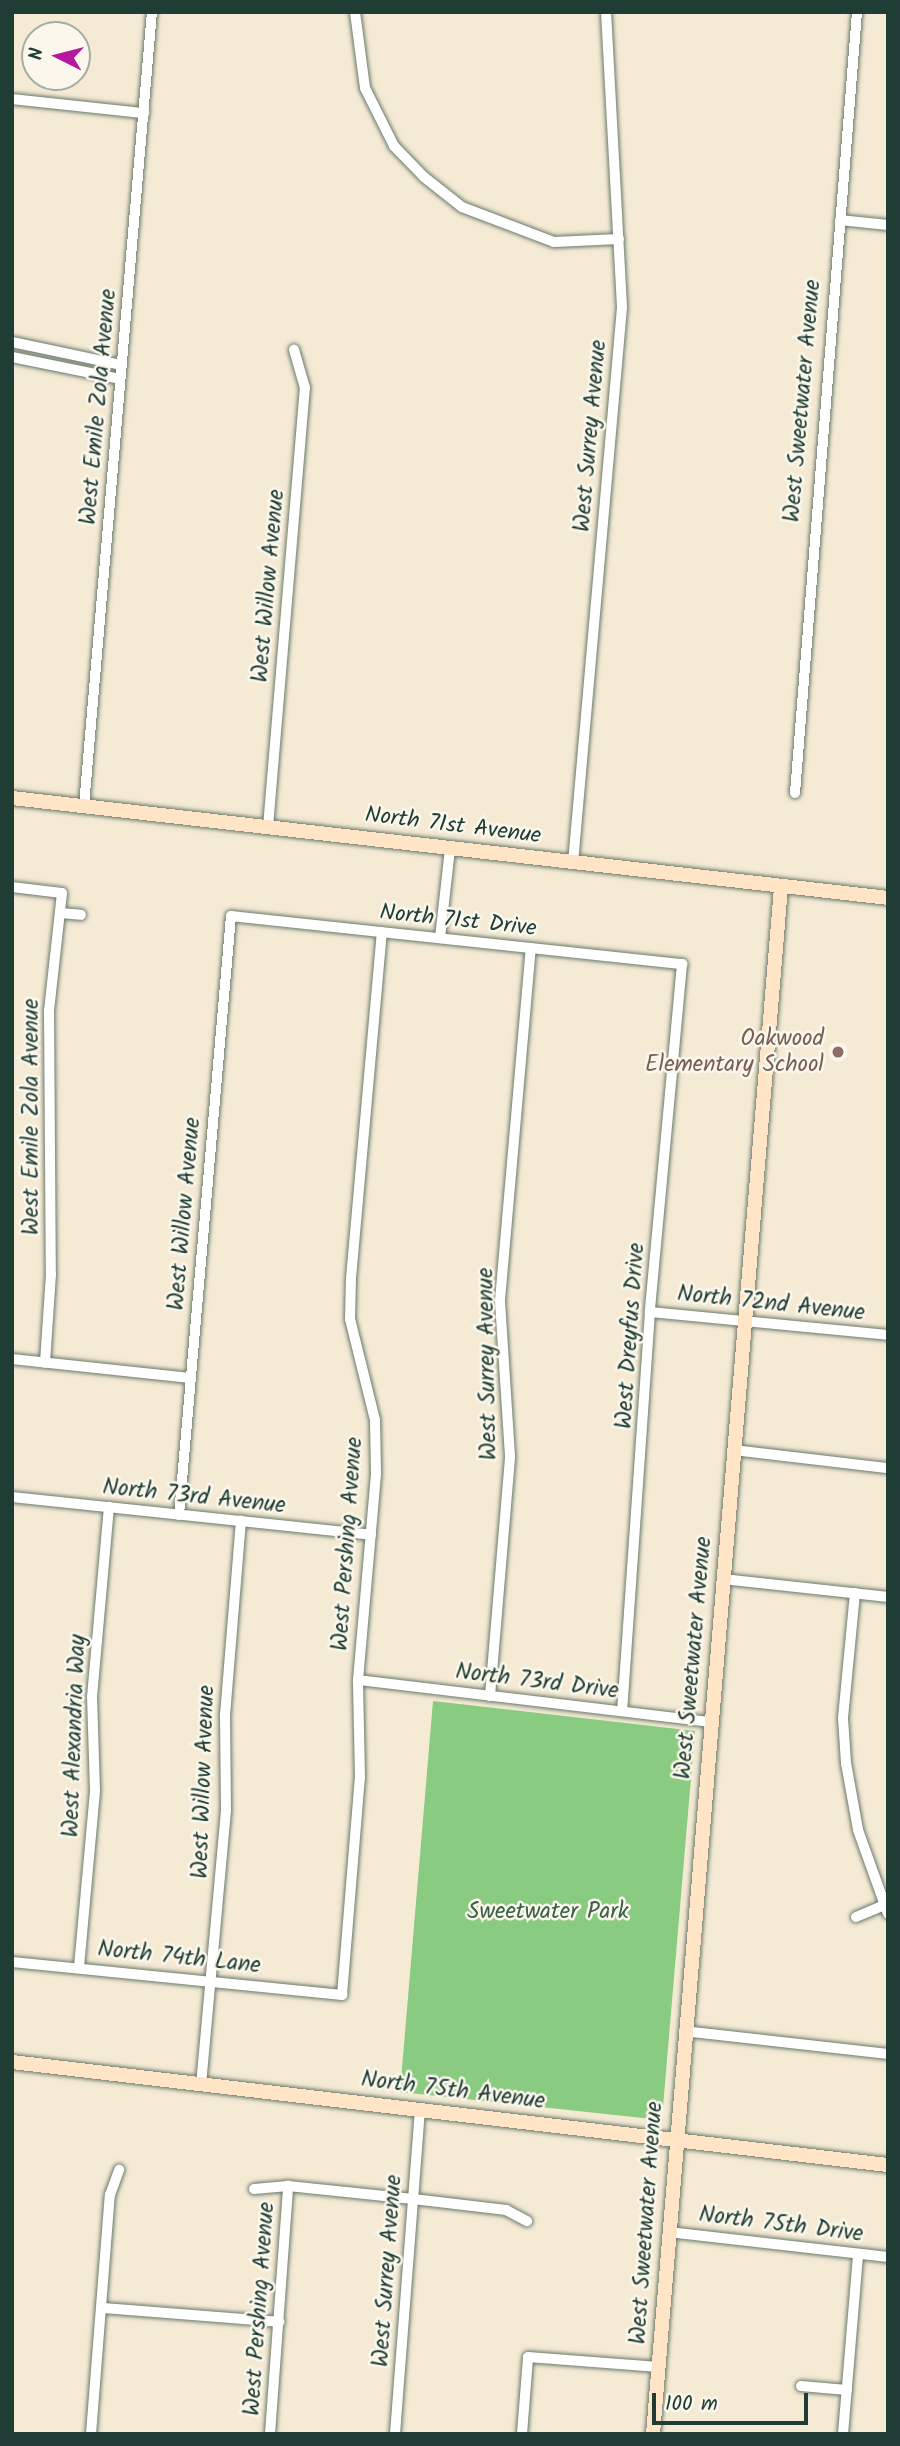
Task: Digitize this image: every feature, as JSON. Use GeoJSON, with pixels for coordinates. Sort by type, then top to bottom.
{"type":"FeatureCollection","features":[{"type":"Feature","properties":{"kind":"street","name":"West Emile Zola Avenue"},"geometry":{"type":"LineString","coordinates":[[85,806],[152,12]]}},
{"type":"Feature","properties":{"kind":"street"},"geometry":{"type":"LineString","coordinates":[[355,12],[365,88],[394,146],[424,177],[462,207],[554,242],[619,239]]}},
{"type":"Feature","properties":{"kind":"street","name":"West Surrey Avenue"},"geometry":{"type":"LineString","coordinates":[[573,863],[622,307],[606,12]]}},
{"type":"Feature","properties":{"kind":"street","name":"West Sweetwater Avenue"},"geometry":{"type":"LineString","coordinates":[[795,793],[857,12]]}},
{"type":"Feature","properties":{"kind":"street"},"geometry":{"type":"LineString","coordinates":[[12,99],[144,113]]}},
{"type":"Feature","properties":{"kind":"street"},"geometry":{"type":"LineString","coordinates":[[840,220],[888,225]]}},
{"type":"Feature","properties":{"kind":"street"},"geometry":{"type":"LineString","coordinates":[[12,342],[121,365]]}},
{"type":"Feature","properties":{"kind":"street","name":"West Willow Avenue"},"geometry":{"type":"LineString","coordinates":[[268,827],[304,388],[294,350]]}},
{"type":"Feature","properties":{"kind":"street"},"geometry":{"type":"LineString","coordinates":[[12,357],[120,379]]}},
{"type":"Feature","properties":{"kind":"street","name":"North 71st Avenue"},"geometry":{"type":"LineString","coordinates":[[12,798],[888,898]]}},
{"type":"Feature","properties":{"kind":"street"},"geometry":{"type":"LineString","coordinates":[[440,938],[450,849]]}},
{"type":"Feature","properties":{"kind":"street","name":"West Sweetwater Avenue"},"geometry":{"type":"LineString","coordinates":[[653,2434],[684,2031],[781,886]]}},
{"type":"Feature","properties":{"kind":"street","name":"West Emile Zola Avenue"},"geometry":{"type":"LineString","coordinates":[[12,887],[62,892],[49,1010],[51,1274],[45,1363]]}},
{"type":"Feature","properties":{"kind":"street"},"geometry":{"type":"LineString","coordinates":[[60,913],[81,915]]}},
{"type":"Feature","properties":{"kind":"street","name":"West Willow Avenue"},"geometry":{"type":"LineString","coordinates":[[178,1515],[231,916]]}},
{"type":"Feature","properties":{"kind":"street","name":"North 71st Drive"},"geometry":{"type":"LineString","coordinates":[[231,916],[681,964]]}},
{"type":"Feature","properties":{"kind":"street","name":"West Pershing Avenue"},"geometry":{"type":"LineString","coordinates":[[342,1995],[360,1778],[358,1680],[371,1535],[375,1420],[350,1319],[382,932]]}},
{"type":"Feature","properties":{"kind":"street","name":"West Surrey Avenue"},"geometry":{"type":"LineString","coordinates":[[490,1696],[510,1456],[500,1300],[531,948]]}},
{"type":"Feature","properties":{"kind":"street","name":"West Dreyfus Drive"},"geometry":{"type":"LineString","coordinates":[[622,1711],[650,1312],[681,964]]}},
{"type":"Feature","properties":{"kind":"street","name":"North 72nd Avenue"},"geometry":{"type":"LineString","coordinates":[[650,1312],[745,1319],[888,1335]]}},
{"type":"Feature","properties":{"kind":"street"},"geometry":{"type":"LineString","coordinates":[[12,1359],[190,1378]]}},
{"type":"Feature","properties":{"kind":"street"},"geometry":{"type":"LineString","coordinates":[[734,1450],[888,1468]]}},
{"type":"Feature","properties":{"kind":"street","name":"North 73rd Avenue"},"geometry":{"type":"LineString","coordinates":[[12,1497],[371,1535]]}},
{"type":"Feature","properties":{"kind":"street","name":"West Alexandria Way"},"geometry":{"type":"LineString","coordinates":[[79,1967],[95,1791],[92,1697],[110,1507]]}},
{"type":"Feature","properties":{"kind":"street","name":"West Willow Avenue"},"geometry":{"type":"LineString","coordinates":[[201,2085],[226,1811],[225,1715],[241,1521]]}},
{"type":"Feature","properties":{"kind":"street"},"geometry":{"type":"LineString","coordinates":[[723,1579],[888,1597]]}},
{"type":"Feature","properties":{"kind":"street"},"geometry":{"type":"LineString","coordinates":[[855,1593],[843,1718],[846,1763],[858,1830],[886,1910],[856,1917]]}},
{"type":"Feature","properties":{"kind":"street","name":"North 73rd Drive"},"geometry":{"type":"LineString","coordinates":[[358,1680],[711,1722]]}},
{"type":"Feature","properties":{"kind":"street","name":"North 74th Lane"},"geometry":{"type":"LineString","coordinates":[[12,1962],[342,1995]]}},
{"type":"Feature","properties":{"kind":"street"},"geometry":{"type":"LineString","coordinates":[[684,2031],[888,2054]]}},
{"type":"Feature","properties":{"kind":"street","name":"North 75th Avenue"},"geometry":{"type":"LineString","coordinates":[[12,2062],[888,2165]]}},
{"type":"Feature","properties":{"kind":"street","name":"West Surrey Avenue"},"geometry":{"type":"LineString","coordinates":[[395,2434],[420,2110]]}},
{"type":"Feature","properties":{"kind":"street"},"geometry":{"type":"LineString","coordinates":[[91,2434],[110,2195],[119,2170]]}},
{"type":"Feature","properties":{"kind":"street"},"geometry":{"type":"LineString","coordinates":[[254,2189],[288,2186],[413,2199],[506,2210],[527,2221]]}},
{"type":"Feature","properties":{"kind":"street","name":"West Pershing Avenue"},"geometry":{"type":"LineString","coordinates":[[270,2434],[288,2186]]}},
{"type":"Feature","properties":{"kind":"street","name":"North 75th Drive"},"geometry":{"type":"LineString","coordinates":[[669,2232],[888,2257]]}},
{"type":"Feature","properties":{"kind":"street"},"geometry":{"type":"LineString","coordinates":[[843,2434],[858,2254]]}},
{"type":"Feature","properties":{"kind":"street"},"geometry":{"type":"LineString","coordinates":[[102,2308],[279,2322]]}},
{"type":"Feature","properties":{"kind":"street"},"geometry":{"type":"LineString","coordinates":[[522,2434],[528,2357],[659,2367]]}},
{"type":"Feature","properties":{"kind":"street"},"geometry":{"type":"LineString","coordinates":[[801,2386],[847,2390]]}},
{"type":"Feature","properties":{"kind":"green space","name":"Sweetwater Park"},"geometry":{"type":"Polygon","coordinates":[[[433,1701],[695,1731],[663,2107],[652,2119],[400,2092],[433,1701]]]}},
{"type":"Feature","properties":{"kind":"place","name":"Oakwood Elementary School"},"geometry":{"type":"Point","coordinates":[838,1052]}}]}
